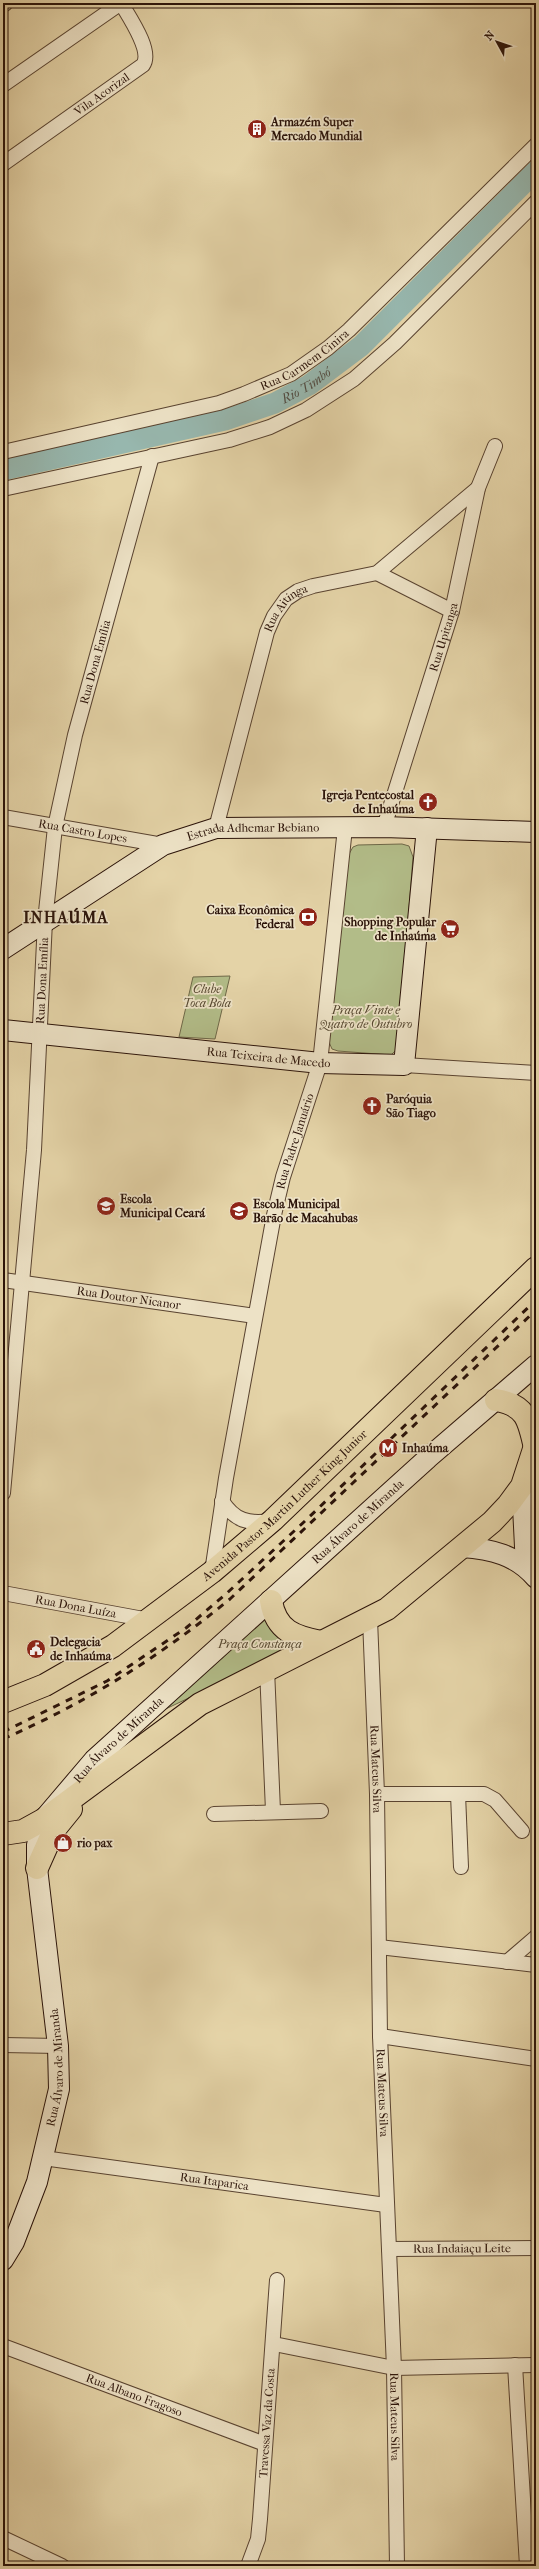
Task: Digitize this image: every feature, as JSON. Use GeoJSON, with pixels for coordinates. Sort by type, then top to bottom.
{"type":"FeatureCollection","features":[{"type":"Feature","properties":{"kind":"main road","name":"Avenida Pastor Martin Luther King Junior"},"geometry":{"type":"LineString","coordinates":[[3,1702],[46,1685],[113,1646],[212,1572],[273,1520],[536,1268]]}},
{"type":"Feature","properties":{"kind":"main road"},"geometry":{"type":"LineString","coordinates":[[7,1834],[32,1827],[43,1820],[200,1704],[321,1642],[370,1619],[387,1609],[492,1522],[508,1505],[522,1486],[535,1446],[530,1425],[525,1415],[509,1402],[496,1400]]}},
{"type":"Feature","properties":{"kind":"main road"},"geometry":{"type":"LineString","coordinates":[[271,1601],[273,1614],[289,1632],[321,1642]]}},
{"type":"Feature","properties":{"kind":"main road"},"geometry":{"type":"LineString","coordinates":[[37,1868],[54,1830],[98,1780]]}},
{"type":"Feature","properties":{"kind":"main road"},"geometry":{"type":"LineString","coordinates":[[7,1834],[24,1846],[37,1868]]}},
{"type":"Feature","properties":{"kind":"street"},"geometry":{"type":"LineString","coordinates":[[3,85],[121,3]]}},
{"type":"Feature","properties":{"kind":"street","name":"Vila Acorizal"},"geometry":{"type":"LineString","coordinates":[[3,164],[143,65],[146,61],[146,50],[121,3]]}},
{"type":"Feature","properties":{"kind":"street","name":"Rua Carmem Cinira"},"geometry":{"type":"LineString","coordinates":[[3,452],[219,403],[291,374],[328,348],[349,330],[536,145]]}},
{"type":"Feature","properties":{"kind":"street"},"geometry":{"type":"LineString","coordinates":[[3,489],[229,440],[270,427],[331,396],[354,379],[395,343],[536,202]]}},
{"type":"Feature","properties":{"kind":"street","name":"Rua Upitanga"},"geometry":{"type":"LineString","coordinates":[[384,827],[452,611],[478,488],[495,446]]}},
{"type":"Feature","properties":{"kind":"street","name":"Rua Dona Emília"},"geometry":{"type":"LineString","coordinates":[[3,1493],[6,1438],[34,1150],[45,921],[55,827],[74,735],[152,456]]}},
{"type":"Feature","properties":{"kind":"street","name":"Rua Aitinga"},"geometry":{"type":"LineString","coordinates":[[216,828],[267,632],[274,616],[286,599],[298,591],[377,573],[478,488]]}},
{"type":"Feature","properties":{"kind":"street"},"geometry":{"type":"LineString","coordinates":[[377,573],[452,611]]}},
{"type":"Feature","properties":{"kind":"street","name":"Rua Castro Lopes"},"geometry":{"type":"LineString","coordinates":[[3,817],[163,845]]}},
{"type":"Feature","properties":{"kind":"street","name":"Estrada Adhemar Bebiano"},"geometry":{"type":"LineString","coordinates":[[3,949],[163,845],[216,828],[384,827],[536,832]]}},
{"type":"Feature","properties":{"kind":"street","name":"Rua Padre Januário"},"geometry":{"type":"LineString","coordinates":[[212,1572],[222,1501],[255,1316],[283,1177],[320,1063],[345,828]]}},
{"type":"Feature","properties":{"kind":"street"},"geometry":{"type":"LineString","coordinates":[[404,1065],[427,828]]}},
{"type":"Feature","properties":{"kind":"street","name":"Rua Teixeira de Macedo"},"geometry":{"type":"LineString","coordinates":[[3,1030],[40,1036],[320,1063],[404,1065],[536,1072]]}},
{"type":"Feature","properties":{"kind":"street","name":"Rua Doutor Nicanor"},"geometry":{"type":"LineString","coordinates":[[3,1280],[255,1316]]}},
{"type":"Feature","properties":{"kind":"street","name":"Rua Álvaro de Miranda"},"geometry":{"type":"LineString","coordinates":[[3,2260],[8,2242],[37,2182],[59,2089],[58,2046],[37,1868],[37,1845],[43,1820],[94,1760],[536,1365]]}},
{"type":"Feature","properties":{"kind":"street"},"geometry":{"type":"LineString","coordinates":[[522,1486],[531,1572]]}},
{"type":"Feature","properties":{"kind":"street"},"geometry":{"type":"LineString","coordinates":[[222,1501],[230,1512],[242,1521],[250,1523],[273,1520]]}},
{"type":"Feature","properties":{"kind":"street"},"geometry":{"type":"LineString","coordinates":[[462,1547],[491,1550],[531,1572]]}},
{"type":"Feature","properties":{"kind":"street","name":"Rua Dona Luíza"},"geometry":{"type":"LineString","coordinates":[[3,1593],[149,1620]]}},
{"type":"Feature","properties":{"kind":"street","name":"Rua Mateus Silva"},"geometry":{"type":"LineString","coordinates":[[370,1619],[377,1794],[380,2036],[394,2368],[397,2566]]}},
{"type":"Feature","properties":{"kind":"street"},"geometry":{"type":"LineString","coordinates":[[267,1669],[273,1811]]}},
{"type":"Feature","properties":{"kind":"street"},"geometry":{"type":"LineString","coordinates":[[377,1794],[458,1794],[490,1796],[522,1832]]}},
{"type":"Feature","properties":{"kind":"street"},"geometry":{"type":"LineString","coordinates":[[458,1794],[461,1868]]}},
{"type":"Feature","properties":{"kind":"street"},"geometry":{"type":"LineString","coordinates":[[214,1814],[273,1811],[321,1812]]}},
{"type":"Feature","properties":{"kind":"street"},"geometry":{"type":"LineString","coordinates":[[507,1962],[536,1937]]}},
{"type":"Feature","properties":{"kind":"street"},"geometry":{"type":"LineString","coordinates":[[380,1948],[536,1965]]}},
{"type":"Feature","properties":{"kind":"street"},"geometry":{"type":"LineString","coordinates":[[380,2036],[536,2059]]}},
{"type":"Feature","properties":{"kind":"street"},"geometry":{"type":"LineString","coordinates":[[3,2045],[58,2046]]}},
{"type":"Feature","properties":{"kind":"street","name":"Rua Itaparica"},"geometry":{"type":"LineString","coordinates":[[43,2158],[386,2205]]}},
{"type":"Feature","properties":{"kind":"street","name":"Rua Indaiaçu Leite"},"geometry":{"type":"LineString","coordinates":[[389,2249],[536,2248]]}},
{"type":"Feature","properties":{"kind":"street","name":"Travessa Vaz da Costa"},"geometry":{"type":"LineString","coordinates":[[248,2566],[258,2539],[274,2344],[277,2280]]}},
{"type":"Feature","properties":{"kind":"street"},"geometry":{"type":"LineString","coordinates":[[274,2344],[394,2368],[536,2365]]}},
{"type":"Feature","properties":{"kind":"street","name":"Rua Albano Fragoso"},"geometry":{"type":"LineString","coordinates":[[3,2346],[265,2444]]}},
{"type":"Feature","properties":{"kind":"street"},"geometry":{"type":"LineString","coordinates":[[515,2365],[527,2566]]}},
{"type":"Feature","properties":{"kind":"street"},"geometry":{"type":"LineString","coordinates":[[3,2538],[62,2566]]}},
{"type":"Feature","properties":{"kind":"green space","name":"Praça Vinte e Quatro de Outubro"},"geometry":{"type":"Polygon","coordinates":[[[402,844],[409,846],[413,857],[398,1048],[391,1055],[338,1051],[332,1049],[329,1042],[349,854],[353,847],[358,845],[402,844]]]}},
{"type":"Feature","properties":{"kind":"green space","name":"Clube Toca Bola"},"geometry":{"type":"Polygon","coordinates":[[[230,976],[215,1039],[179,1037],[193,977],[230,976]]]}},
{"type":"Feature","properties":{"kind":"green space","name":"Praça Constança"},"geometry":{"type":"Polygon","coordinates":[[[265,1615],[298,1646],[153,1715],[265,1615]]]}},
{"type":"Feature","properties":{"kind":"waterway","name":"Rio Timbó"},"geometry":{"type":"LineString","coordinates":[[3,470],[225,420],[275,403],[309,385],[361,346],[536,171]]}},
{"type":"Feature","properties":{"kind":"railway"},"geometry":{"type":"LineString","coordinates":[[3,1732],[107,1681],[186,1628],[227,1593],[305,1521],[536,1300]]}},
{"type":"Feature","properties":{"kind":"railway"},"geometry":{"type":"LineString","coordinates":[[3,1739],[64,1710],[122,1677],[177,1640],[230,1599],[536,1310]]}},
{"type":"Feature","properties":{"kind":"place","name":"Armazém Super Mercado Mundial"},"geometry":{"type":"Point","coordinates":[257,129]}},
{"type":"Feature","properties":{"kind":"place","name":"Igreja Pentecostal de Inhaúma"},"geometry":{"type":"Point","coordinates":[428,802]}},
{"type":"Feature","properties":{"kind":"place","name":"Caixa Econômica Federal"},"geometry":{"type":"Point","coordinates":[308,917]}},
{"type":"Feature","properties":{"kind":"place","name":"Shopping Popular de Inhaúma"},"geometry":{"type":"Point","coordinates":[450,929]}},
{"type":"Feature","properties":{"kind":"place","name":"Paróquia São Tiago"},"geometry":{"type":"Point","coordinates":[372,1106]}},
{"type":"Feature","properties":{"kind":"place","name":"Escola Municipal Ceará"},"geometry":{"type":"Point","coordinates":[106,1206]}},
{"type":"Feature","properties":{"kind":"place","name":"Escola Municipal Barão de Macahubas"},"geometry":{"type":"Point","coordinates":[239,1211]}},
{"type":"Feature","properties":{"kind":"place","name":"Inhaúma"},"geometry":{"type":"Point","coordinates":[388,1448]}},
{"type":"Feature","properties":{"kind":"place","name":"Delegacia de Inhaúma"},"geometry":{"type":"Point","coordinates":[36,1649]}},
{"type":"Feature","properties":{"kind":"place","name":"rio pax"},"geometry":{"type":"Point","coordinates":[63,1843]}},
{"type":"Feature","properties":{"kind":"district","name":"INHAÚMA"},"geometry":{"type":"Point","coordinates":[66,917]}}]}
